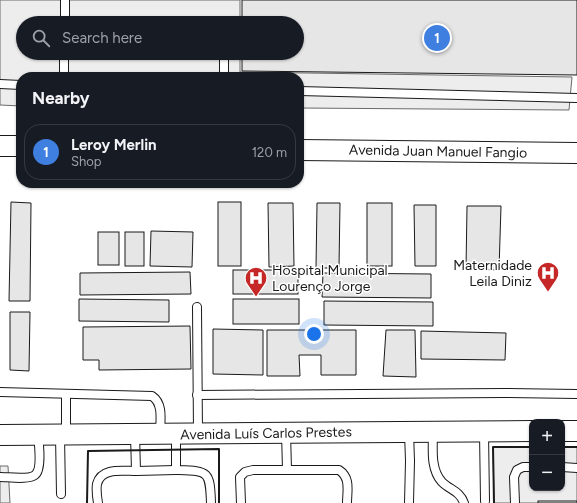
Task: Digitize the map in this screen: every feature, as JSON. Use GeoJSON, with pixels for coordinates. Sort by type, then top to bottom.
{"type":"FeatureCollection","features":[{"type":"Feature","properties":{"kind":"street"},"geometry":{"type":"LineString","coordinates":[[0,146],[16,146]]}},
{"type":"Feature","properties":{"kind":"street","name":"Avenida Juan Manuel Fangio"},"geometry":{"type":"LineString","coordinates":[[304,150],[577,152]]}},
{"type":"Feature","properties":{"kind":"street","name":"Avenida Luís Carlos Prestes"},"geometry":{"type":"LineString","coordinates":[[0,435],[529,431]]}},
{"type":"Feature","properties":{"kind":"street"},"geometry":{"type":"LineString","coordinates":[[565,431],[577,431]]}},
{"type":"Feature","properties":{"kind":"lane"},"geometry":{"type":"LineString","coordinates":[[65,0],[65,16]]}},
{"type":"Feature","properties":{"kind":"lane"},"geometry":{"type":"LineString","coordinates":[[64,60],[64,72]]}},
{"type":"Feature","properties":{"kind":"lane"},"geometry":{"type":"LineString","coordinates":[[224,60],[224,72]]}},
{"type":"Feature","properties":{"kind":"lane"},"geometry":{"type":"LineString","coordinates":[[0,84],[16,84]]}},
{"type":"Feature","properties":{"kind":"lane"},"geometry":{"type":"LineString","coordinates":[[304,91],[577,98]]}},
{"type":"Feature","properties":{"kind":"lane"},"geometry":{"type":"LineString","coordinates":[[197,307],[198,434]]}},
{"type":"Feature","properties":{"kind":"lane"},"geometry":{"type":"LineString","coordinates":[[0,392],[152,396],[157,399],[168,434],[176,470]]}},
{"type":"Feature","properties":{"kind":"lane"},"geometry":{"type":"LineString","coordinates":[[197,395],[496,393],[577,394]]}},
{"type":"Feature","properties":{"kind":"lane"},"geometry":{"type":"LineString","coordinates":[[61,494],[66,394]]}},
{"type":"Feature","properties":{"kind":"lane"},"geometry":{"type":"LineString","coordinates":[[484,431],[485,501]]}},
{"type":"Feature","properties":{"kind":"lane"},"geometry":{"type":"LineString","coordinates":[[286,432],[287,470]]}},
{"type":"Feature","properties":{"kind":"lane"},"geometry":{"type":"LineString","coordinates":[[409,432],[409,503]]}},
{"type":"Feature","properties":{"kind":"lane"},"geometry":{"type":"LineString","coordinates":[[433,432],[433,460],[436,472],[441,481],[461,496],[464,503]]}},
{"type":"Feature","properties":{"kind":"lane"},"geometry":{"type":"LineString","coordinates":[[135,434],[136,471]]}},
{"type":"Feature","properties":{"kind":"lane"},"geometry":{"type":"LineString","coordinates":[[0,477],[30,477],[36,475],[39,469],[38,435]]}},
{"type":"Feature","properties":{"kind":"lane"},"geometry":{"type":"LineString","coordinates":[[514,503],[514,477],[517,470],[529,467]]}},
{"type":"Feature","properties":{"kind":"lane"},"geometry":{"type":"LineString","coordinates":[[565,467],[577,468]]}},
{"type":"Feature","properties":{"kind":"lane"},"geometry":{"type":"LineString","coordinates":[[98,503],[97,483],[101,477],[109,471],[176,470],[199,471],[206,475],[210,482],[211,503]]}},
{"type":"Feature","properties":{"kind":"lane"},"geometry":{"type":"LineString","coordinates":[[241,503],[240,478],[245,472],[253,470],[340,470],[345,474],[347,480],[348,503]]}},
{"type":"Feature","properties":{"kind":"shaded area"},"geometry":{"type":"Polygon","coordinates":[[[0,0],[240,0],[240,16],[16,16],[16,60],[240,60],[240,72],[16,72],[16,106],[0,105],[0,0]]]}},
{"type":"Feature","properties":{"kind":"shaded area"},"geometry":{"type":"Polygon","coordinates":[[[304,73],[572,77],[569,110],[304,108],[304,73]]]}},
{"type":"Feature","properties":{"kind":"shaded area"},"geometry":{"type":"Polygon","coordinates":[[[493,447],[529,447],[529,491],[565,491],[565,447],[577,447],[577,503],[494,503],[493,447]]]}},
{"type":"Feature","properties":{"kind":"shaded area"},"geometry":{"type":"Polygon","coordinates":[[[0,466],[8,466],[10,503],[0,503],[0,466]]]}},
{"type":"Feature","properties":{"kind":"building"},"geometry":{"type":"Polygon","coordinates":[[[242,0],[577,0],[577,75],[242,71],[242,60],[304,60],[304,16],[242,16],[242,0]]]}},
{"type":"Feature","properties":{"kind":"building"},"geometry":{"type":"Polygon","coordinates":[[[11,202],[31,203],[30,301],[9,301],[11,202]]]}},
{"type":"Feature","properties":{"kind":"building"},"geometry":{"type":"Polygon","coordinates":[[[218,202],[241,202],[241,266],[218,266],[218,202]]]}},
{"type":"Feature","properties":{"kind":"building"},"geometry":{"type":"Polygon","coordinates":[[[268,203],[293,203],[294,266],[269,267],[268,203]]]}},
{"type":"Feature","properties":{"kind":"building"},"geometry":{"type":"Polygon","coordinates":[[[317,203],[340,203],[339,268],[316,268],[317,203]]]}},
{"type":"Feature","properties":{"kind":"building"},"geometry":{"type":"Polygon","coordinates":[[[367,203],[392,203],[392,266],[367,266],[367,203]]]}},
{"type":"Feature","properties":{"kind":"building"},"geometry":{"type":"Polygon","coordinates":[[[414,205],[436,205],[436,266],[415,266],[414,205]]]}},
{"type":"Feature","properties":{"kind":"building"},"geometry":{"type":"Polygon","coordinates":[[[467,206],[501,206],[499,270],[466,269],[467,206]]]}},
{"type":"Feature","properties":{"kind":"building"},"geometry":{"type":"Polygon","coordinates":[[[151,231],[193,232],[192,267],[150,266],[151,231]]]}},
{"type":"Feature","properties":{"kind":"building"},"geometry":{"type":"Polygon","coordinates":[[[98,232],[119,232],[119,265],[98,265],[98,232]]]}},
{"type":"Feature","properties":{"kind":"building"},"geometry":{"type":"Polygon","coordinates":[[[125,232],[144,232],[144,266],[125,266],[125,232]]]}},
{"type":"Feature","properties":{"kind":"building"},"geometry":{"type":"Polygon","coordinates":[[[233,270],[298,270],[298,294],[233,294],[233,270]]]}},
{"type":"Feature","properties":{"kind":"building"},"geometry":{"type":"Polygon","coordinates":[[[190,272],[191,294],[80,295],[80,273],[190,272]]]}},
{"type":"Feature","properties":{"kind":"building"},"geometry":{"type":"Polygon","coordinates":[[[323,273],[431,274],[431,298],[322,297],[323,273]]]}},
{"type":"Feature","properties":{"kind":"building"},"geometry":{"type":"Polygon","coordinates":[[[79,299],[169,300],[169,322],[79,321],[79,299]]]}},
{"type":"Feature","properties":{"kind":"building"},"geometry":{"type":"Polygon","coordinates":[[[233,299],[299,299],[299,324],[233,324],[233,299]]]}},
{"type":"Feature","properties":{"kind":"building"},"geometry":{"type":"Polygon","coordinates":[[[324,301],[433,302],[433,326],[324,325],[324,301]]]}},
{"type":"Feature","properties":{"kind":"building"},"geometry":{"type":"Polygon","coordinates":[[[10,312],[30,312],[29,371],[10,370],[10,312]]]}},
{"type":"Feature","properties":{"kind":"building"},"geometry":{"type":"Polygon","coordinates":[[[190,326],[191,369],[99,370],[99,360],[83,360],[83,327],[190,326]]]}},
{"type":"Feature","properties":{"kind":"building"},"geometry":{"type":"Polygon","coordinates":[[[213,329],[263,330],[263,375],[213,374],[213,329]]]}},
{"type":"Feature","properties":{"kind":"building"},"geometry":{"type":"Polygon","coordinates":[[[267,330],[356,330],[356,375],[321,375],[321,355],[299,355],[300,376],[267,376],[267,330]]]}},
{"type":"Feature","properties":{"kind":"building"},"geometry":{"type":"Polygon","coordinates":[[[386,330],[415,330],[416,377],[383,376],[386,330]]]}},
{"type":"Feature","properties":{"kind":"building"},"geometry":{"type":"Polygon","coordinates":[[[421,331],[506,333],[505,360],[421,359],[421,331]]]}},
{"type":"Feature","properties":{"kind":"building"},"geometry":{"type":"Polygon","coordinates":[[[538,501],[577,501],[577,503],[538,503],[538,501]]]}},
{"type":"Feature","properties":{"kind":"wall"},"geometry":{"type":"LineString","coordinates":[[494,503],[493,447],[529,447]]}},
{"type":"Feature","properties":{"kind":"wall"},"geometry":{"type":"LineString","coordinates":[[565,447],[577,447]]}},
{"type":"Feature","properties":{"kind":"wall"},"geometry":{"type":"LineString","coordinates":[[87,503],[88,451],[219,449],[219,503]]}},
{"type":"Feature","properties":{"kind":"place","name":"Leroy Merlin"},"geometry":{"type":"Point","coordinates":[437,38]}},
{"type":"Feature","properties":{"kind":"place","name":"Maternidade Leila Diniz"},"geometry":{"type":"Point","coordinates":[548,292]}},
{"type":"Feature","properties":{"kind":"place","name":"Hospital Municipal Lourenço Jorge"},"geometry":{"type":"Point","coordinates":[256,298]}}]}
